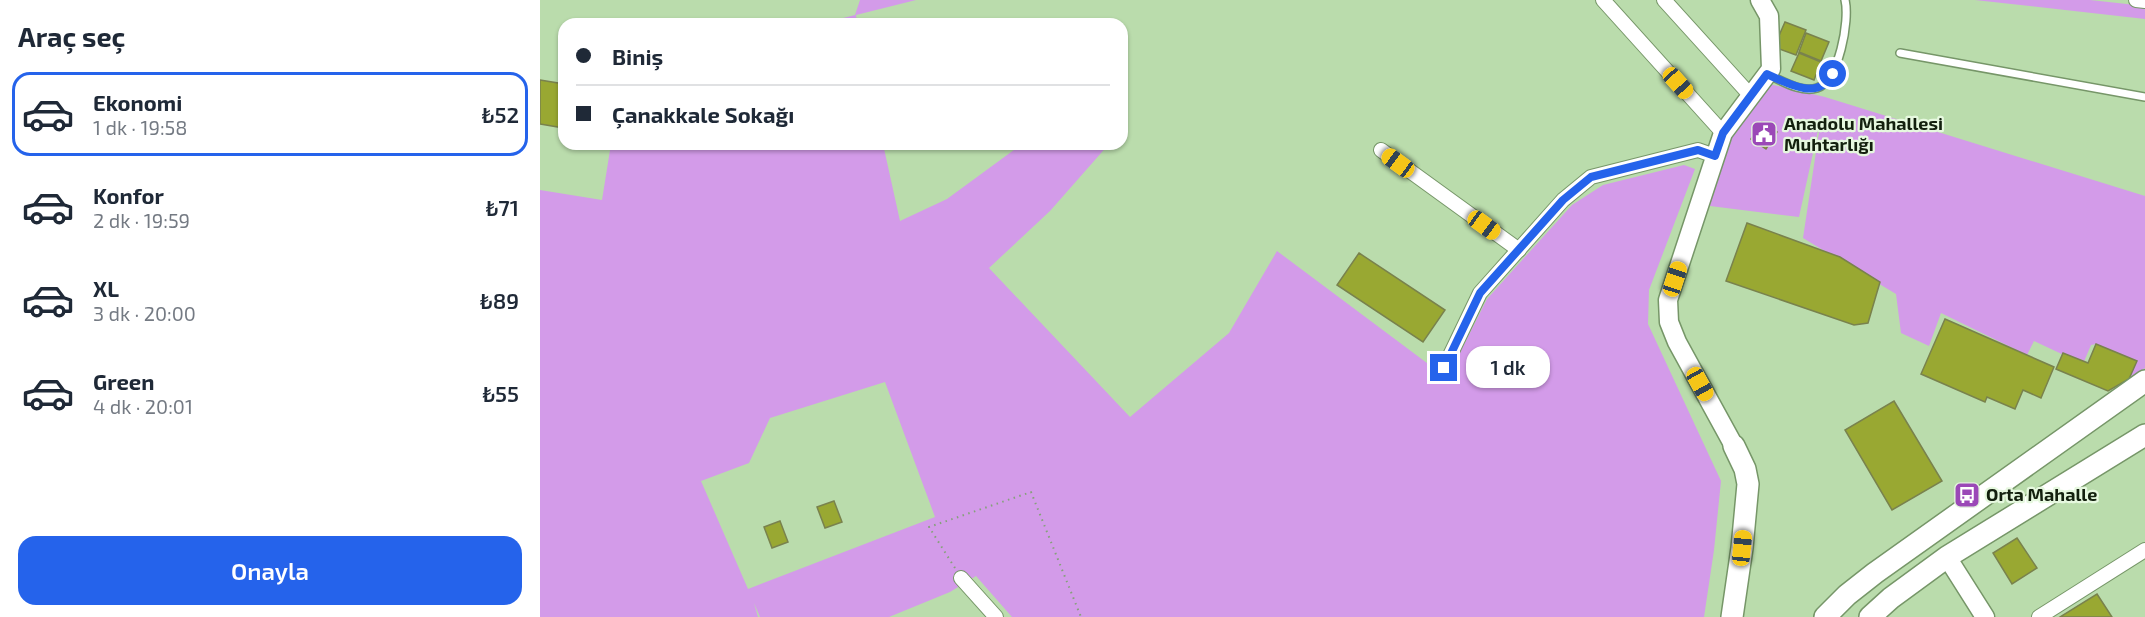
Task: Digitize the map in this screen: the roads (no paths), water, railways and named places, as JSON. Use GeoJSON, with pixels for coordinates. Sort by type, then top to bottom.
{"type":"FeatureCollection","features":[{"type":"Feature","properties":{"kind":"main road"},"geometry":{"type":"LineString","coordinates":[[1825,617],[1847,595],[2145,381]]}},
{"type":"Feature","properties":{"kind":"main road"},"geometry":{"type":"LineString","coordinates":[[1870,617],[1947,557],[2145,435]]}},
{"type":"Feature","properties":{"kind":"main road"},"geometry":{"type":"LineString","coordinates":[[1719,617],[1735,514],[1737,487],[1734,446]]}},
{"type":"Feature","properties":{"kind":"main road"},"geometry":{"type":"LineString","coordinates":[[1732,617],[1748,484],[1745,469],[1734,446]]}},
{"type":"Feature","properties":{"kind":"main road"},"geometry":{"type":"LineString","coordinates":[[1902,555],[1921,548],[1931,548],[1941,551],[1947,557]]}},
{"type":"Feature","properties":{"kind":"street"},"geometry":{"type":"LineString","coordinates":[[1603,0],[1723,133]]}},
{"type":"Feature","properties":{"kind":"street"},"geometry":{"type":"LineString","coordinates":[[1664,0],[1751,96]]}},
{"type":"Feature","properties":{"kind":"street"},"geometry":{"type":"LineString","coordinates":[[1734,446],[1677,342],[1669,322],[1668,300],[1723,133],[1771,69],[1769,16],[1760,0]]}},
{"type":"Feature","properties":{"kind":"street"},"geometry":{"type":"LineString","coordinates":[[2136,0],[2145,1]]}},
{"type":"Feature","properties":{"kind":"street"},"geometry":{"type":"LineString","coordinates":[[1381,150],[1519,250]]}},
{"type":"Feature","properties":{"kind":"street"},"geometry":{"type":"LineString","coordinates":[[1444,368],[1480,293],[1563,200],[1591,177],[1698,150],[1715,156]]}},
{"type":"Feature","properties":{"kind":"street"},"geometry":{"type":"LineString","coordinates":[[2039,617],[2145,550]]}},
{"type":"Feature","properties":{"kind":"street"},"geometry":{"type":"LineString","coordinates":[[1947,557],[1985,617]]}},
{"type":"Feature","properties":{"kind":"street"},"geometry":{"type":"LineString","coordinates":[[961,578],[996,617]]}},
{"type":"Feature","properties":{"kind":"lane"},"geometry":{"type":"LineString","coordinates":[[1767,74],[1784,82],[1809,89],[1819,88],[1825,84],[1833,74],[1846,28],[1848,12],[1845,0]]}},
{"type":"Feature","properties":{"kind":"lane"},"geometry":{"type":"LineString","coordinates":[[1900,53],[2145,98]]}},
{"type":"Feature","properties":{"kind":"place","name":"Anadolu Mahallesi Muhtarlığı"},"geometry":{"type":"Point","coordinates":[1764,134]}},
{"type":"Feature","properties":{"kind":"place","name":"Orta Mahalle"},"geometry":{"type":"Point","coordinates":[1967,495]}}]}
